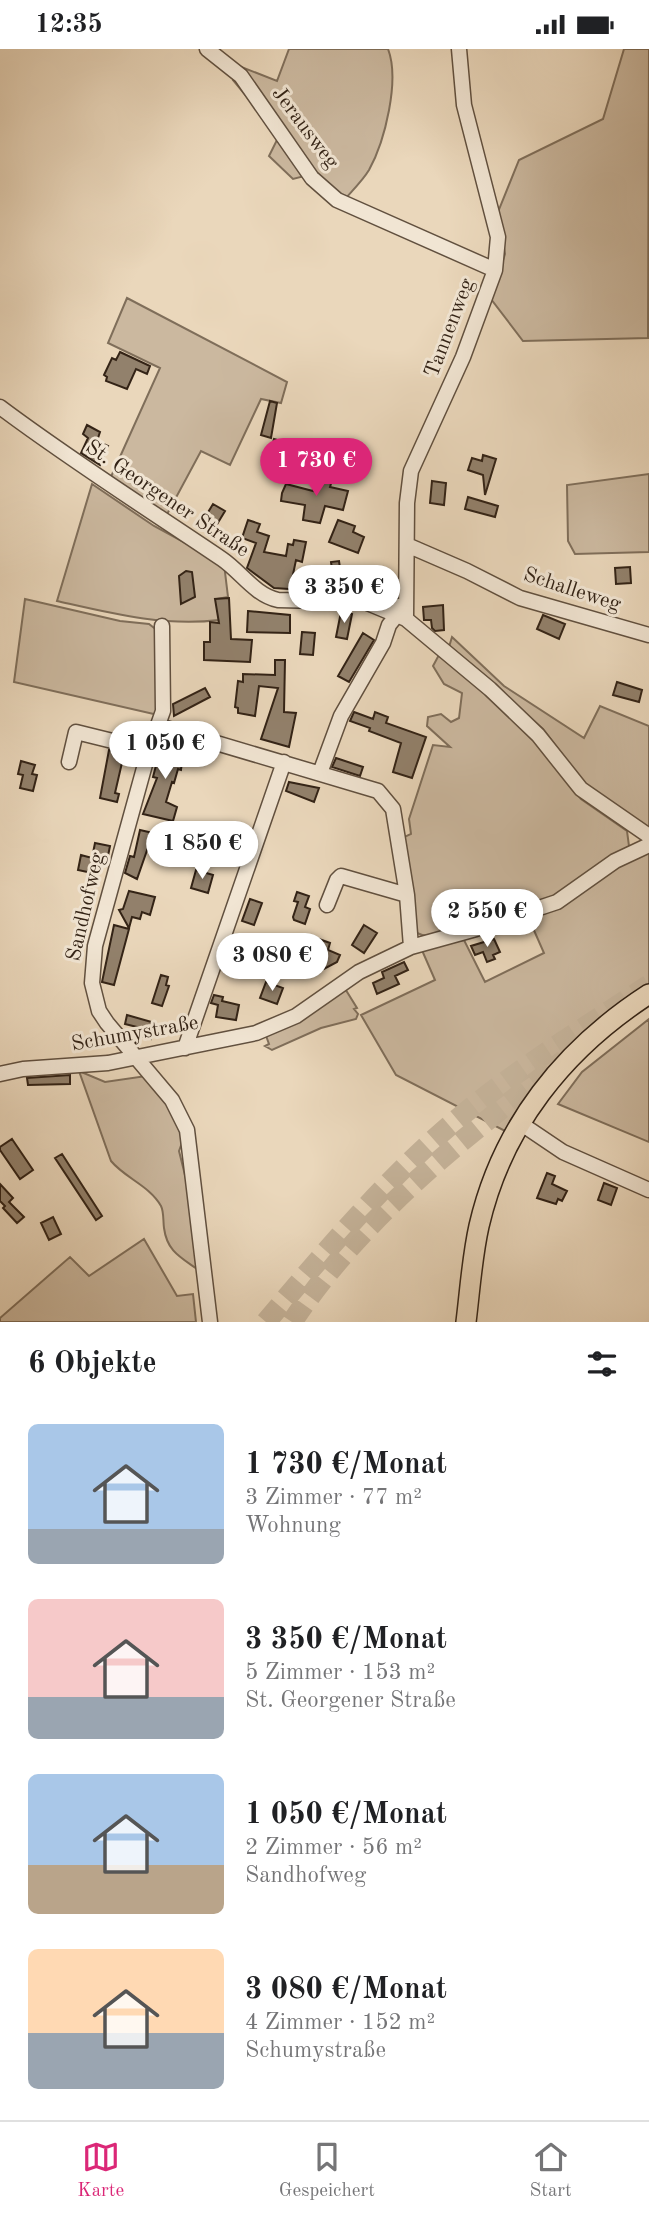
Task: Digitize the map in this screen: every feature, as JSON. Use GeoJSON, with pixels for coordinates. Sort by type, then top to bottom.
{"type":"FeatureCollection","features":[{"type":"Feature","properties":{"kind":"main road"},"geometry":{"type":"LineString","coordinates":[[466,1322],[479,1227],[492,1181],[520,1123],[544,1086],[570,1057],[600,1028],[649,994]]}},
{"type":"Feature","properties":{"kind":"street","name":"Jerausweg"},"geometry":{"type":"LineString","coordinates":[[207,49],[241,76],[312,178],[337,200],[495,269]]}},
{"type":"Feature","properties":{"kind":"street","name":"Tannenweg"},"geometry":{"type":"LineString","coordinates":[[320,773],[341,716],[402,617],[411,471],[463,357],[495,269],[498,237],[464,105],[459,49]]}},
{"type":"Feature","properties":{"kind":"street","name":"St. Georgener Straße"},"geometry":{"type":"LineString","coordinates":[[0,407],[84,468],[226,562],[266,597],[278,600],[365,602],[402,617],[491,689],[538,735],[581,789],[649,836]]}},
{"type":"Feature","properties":{"kind":"street","name":"Schalleweg"},"geometry":{"type":"LineString","coordinates":[[407,545],[520,598],[649,635]]}},
{"type":"Feature","properties":{"kind":"street","name":"Sandhofweg"},"geometry":{"type":"LineString","coordinates":[[162,627],[163,711],[149,750],[95,946],[92,983],[99,1011],[172,1100],[187,1130],[210,1322]]}},
{"type":"Feature","properties":{"kind":"street"},"geometry":{"type":"LineString","coordinates":[[159,726],[378,791],[384,796],[393,809],[407,895],[411,947]]}},
{"type":"Feature","properties":{"kind":"street"},"geometry":{"type":"LineString","coordinates":[[69,762],[75,732],[149,750]]}},
{"type":"Feature","properties":{"kind":"street"},"geometry":{"type":"LineString","coordinates":[[186,1048],[284,762]]}},
{"type":"Feature","properties":{"kind":"street","name":"Schumystraße"},"geometry":{"type":"LineString","coordinates":[[0,1074],[23,1069],[88,1066],[138,1058],[256,1033],[313,1006],[359,972],[411,947],[557,902],[615,861],[649,845]]}},
{"type":"Feature","properties":{"kind":"street"},"geometry":{"type":"LineString","coordinates":[[327,905],[337,880],[346,876],[407,895]]}},
{"type":"Feature","properties":{"kind":"street"},"geometry":{"type":"LineString","coordinates":[[520,1123],[563,1152],[649,1190]]}},
{"type":"Feature","properties":{"kind":"shaded area"},"geometry":{"type":"Polygon","coordinates":[[[289,49],[388,49],[392,77],[385,127],[369,170],[345,199],[316,173],[293,179],[269,156],[279,136],[233,80],[239,66],[277,81],[289,49]]]}},
{"type":"Feature","properties":{"kind":"shaded area"},"geometry":{"type":"Polygon","coordinates":[[[624,49],[649,49],[648,338],[523,341],[491,299],[505,254],[498,212],[519,160],[603,119],[624,49]]]}},
{"type":"Feature","properties":{"kind":"shaded area"},"geometry":{"type":"Polygon","coordinates":[[[127,298],[287,382],[281,403],[261,399],[230,465],[201,451],[165,518],[110,479],[160,368],[108,343],[127,298]]]}},
{"type":"Feature","properties":{"kind":"shaded area"},"geometry":{"type":"Polygon","coordinates":[[[649,474],[649,552],[575,554],[568,541],[567,485],[649,474]]]}},
{"type":"Feature","properties":{"kind":"shaded area"},"geometry":{"type":"Polygon","coordinates":[[[92,484],[154,526],[224,564],[228,597],[216,599],[219,620],[158,620],[57,601],[92,484]]]}},
{"type":"Feature","properties":{"kind":"shaded area"},"geometry":{"type":"Polygon","coordinates":[[[25,599],[120,621],[149,624],[158,631],[158,715],[14,682],[25,599]]]}},
{"type":"Feature","properties":{"kind":"shaded area"},"geometry":{"type":"Polygon","coordinates":[[[452,637],[504,686],[584,738],[600,706],[649,726],[649,829],[590,791],[543,729],[449,647],[452,637]]]}},
{"type":"Feature","properties":{"kind":"shaded area"},"geometry":{"type":"Polygon","coordinates":[[[440,653],[536,740],[581,799],[627,831],[629,846],[571,889],[514,912],[508,906],[482,918],[466,917],[443,933],[424,936],[417,933],[402,838],[411,834],[409,819],[433,745],[450,747],[427,726],[428,717],[441,714],[451,722],[459,718],[462,693],[444,684],[433,666],[440,653]]]}},
{"type":"Feature","properties":{"kind":"shaded area"},"geometry":{"type":"Polygon","coordinates":[[[649,852],[649,983],[576,1039],[546,1071],[505,1131],[396,1075],[361,1015],[435,980],[421,948],[464,940],[485,982],[544,953],[529,919],[562,907],[624,860],[649,852]]]}},
{"type":"Feature","properties":{"kind":"shaded area"},"geometry":{"type":"Polygon","coordinates":[[[344,987],[357,1008],[354,1009],[358,1014],[356,1019],[321,1028],[272,1050],[265,1046],[269,1044],[265,1033],[344,987]]]}},
{"type":"Feature","properties":{"kind":"shaded area"},"geometry":{"type":"Polygon","coordinates":[[[649,1019],[649,1142],[558,1104],[582,1072],[649,1019]]]}},
{"type":"Feature","properties":{"kind":"shaded area"},"geometry":{"type":"Polygon","coordinates":[[[79,1071],[105,1082],[146,1076],[170,1107],[183,1140],[179,1151],[188,1187],[197,1269],[175,1253],[168,1242],[162,1208],[156,1199],[111,1161],[79,1071]]]}},
{"type":"Feature","properties":{"kind":"shaded area"},"geometry":{"type":"Polygon","coordinates":[[[144,1239],[177,1296],[193,1294],[196,1322],[0,1322],[0,1318],[70,1257],[89,1276],[144,1239]]]}},
{"type":"Feature","properties":{"kind":"building"},"geometry":{"type":"Polygon","coordinates":[[[120,352],[150,366],[147,374],[136,369],[127,389],[106,381],[107,377],[104,375],[112,358],[116,360],[120,352]]]}},
{"type":"Feature","properties":{"kind":"building"},"geometry":{"type":"Polygon","coordinates":[[[270,401],[277,403],[271,438],[261,435],[270,401]]]}},
{"type":"Feature","properties":{"kind":"building"},"geometry":{"type":"Polygon","coordinates":[[[87,425],[100,432],[97,441],[108,446],[100,465],[81,453],[88,438],[83,434],[87,425]]]}},
{"type":"Feature","properties":{"kind":"building"},"geometry":{"type":"Polygon","coordinates":[[[274,439],[288,443],[280,474],[265,470],[274,439]]]}},
{"type":"Feature","properties":{"kind":"building"},"geometry":{"type":"Polygon","coordinates":[[[483,455],[496,459],[485,495],[483,475],[468,470],[472,458],[482,461],[483,455]]]}},
{"type":"Feature","properties":{"kind":"building"},"geometry":{"type":"Polygon","coordinates":[[[318,473],[333,477],[330,487],[348,491],[343,510],[325,506],[320,523],[303,520],[305,505],[281,501],[286,484],[313,491],[318,473]]]}},
{"type":"Feature","properties":{"kind":"building"},"geometry":{"type":"Polygon","coordinates":[[[432,481],[446,483],[444,505],[430,503],[432,481]]]}},
{"type":"Feature","properties":{"kind":"building"},"geometry":{"type":"Polygon","coordinates":[[[468,497],[498,506],[495,517],[465,509],[468,497]]]}},
{"type":"Feature","properties":{"kind":"building"},"geometry":{"type":"Polygon","coordinates":[[[213,504],[225,511],[216,526],[204,519],[213,504]]]}},
{"type":"Feature","properties":{"kind":"building"},"geometry":{"type":"Polygon","coordinates":[[[248,520],[260,524],[257,532],[269,536],[264,552],[286,556],[288,544],[293,545],[294,540],[306,542],[302,562],[296,560],[291,584],[319,583],[319,591],[274,588],[247,568],[256,543],[242,538],[248,520]]]}},
{"type":"Feature","properties":{"kind":"building"},"geometry":{"type":"Polygon","coordinates":[[[338,520],[355,526],[353,532],[364,537],[358,553],[329,542],[338,520]]]}},
{"type":"Feature","properties":{"kind":"building"},"geometry":{"type":"Polygon","coordinates":[[[339,561],[340,568],[346,567],[347,584],[327,586],[325,570],[332,569],[331,562],[339,561]]]}},
{"type":"Feature","properties":{"kind":"building"},"geometry":{"type":"Polygon","coordinates":[[[630,567],[631,583],[616,584],[615,568],[630,567]]]}},
{"type":"Feature","properties":{"kind":"building"},"geometry":{"type":"Polygon","coordinates":[[[186,571],[192,572],[195,597],[181,604],[179,576],[186,571]]]}},
{"type":"Feature","properties":{"kind":"building"},"geometry":{"type":"Polygon","coordinates":[[[229,598],[231,639],[252,640],[250,662],[204,660],[204,642],[210,642],[210,622],[219,623],[215,599],[229,598]]]}},
{"type":"Feature","properties":{"kind":"building"},"geometry":{"type":"Polygon","coordinates":[[[443,605],[444,630],[435,631],[431,620],[424,620],[423,607],[443,605]]]}},
{"type":"Feature","properties":{"kind":"building"},"geometry":{"type":"Polygon","coordinates":[[[248,611],[290,615],[290,633],[247,632],[248,611]]]}},
{"type":"Feature","properties":{"kind":"building"},"geometry":{"type":"Polygon","coordinates":[[[341,612],[352,614],[347,639],[336,637],[341,612]]]}},
{"type":"Feature","properties":{"kind":"building"},"geometry":{"type":"Polygon","coordinates":[[[543,615],[565,624],[559,639],[537,629],[543,615]]]}},
{"type":"Feature","properties":{"kind":"building"},"geometry":{"type":"Polygon","coordinates":[[[302,632],[315,633],[313,655],[300,654],[302,632]]]}},
{"type":"Feature","properties":{"kind":"building"},"geometry":{"type":"Polygon","coordinates":[[[363,633],[374,640],[349,682],[338,676],[363,633]]]}},
{"type":"Feature","properties":{"kind":"building"},"geometry":{"type":"Polygon","coordinates":[[[275,660],[285,660],[284,712],[296,713],[289,747],[261,739],[278,688],[259,686],[255,716],[238,713],[238,708],[235,707],[238,681],[243,682],[243,674],[275,675],[275,660]]]}},
{"type":"Feature","properties":{"kind":"building"},"geometry":{"type":"Polygon","coordinates":[[[617,682],[642,690],[639,702],[613,695],[617,682]]]}},
{"type":"Feature","properties":{"kind":"building"},"geometry":{"type":"Polygon","coordinates":[[[205,688],[210,697],[174,716],[173,704],[205,688]]]}},
{"type":"Feature","properties":{"kind":"building"},"geometry":{"type":"Polygon","coordinates":[[[354,712],[373,719],[375,712],[388,717],[386,723],[426,737],[412,778],[393,772],[401,743],[350,721],[354,712]]]}},
{"type":"Feature","properties":{"kind":"building"},"geometry":{"type":"Polygon","coordinates":[[[163,739],[184,745],[181,770],[178,769],[166,802],[177,807],[173,821],[143,814],[157,778],[153,777],[163,739]]]}},
{"type":"Feature","properties":{"kind":"building"},"geometry":{"type":"Polygon","coordinates":[[[109,750],[124,754],[115,793],[119,794],[117,802],[100,798],[109,750]]]}},
{"type":"Feature","properties":{"kind":"building"},"geometry":{"type":"Polygon","coordinates":[[[336,758],[363,767],[360,776],[332,767],[336,758]]]}},
{"type":"Feature","properties":{"kind":"building"},"geometry":{"type":"Polygon","coordinates":[[[21,761],[35,765],[32,774],[37,775],[33,791],[20,788],[23,775],[18,774],[21,761]]]}},
{"type":"Feature","properties":{"kind":"building"},"geometry":{"type":"Polygon","coordinates":[[[289,782],[319,788],[314,802],[286,791],[289,782]]]}},
{"type":"Feature","properties":{"kind":"building"},"geometry":{"type":"Polygon","coordinates":[[[140,830],[153,833],[137,879],[125,873],[130,856],[134,857],[140,830]]]}},
{"type":"Feature","properties":{"kind":"building"},"geometry":{"type":"Polygon","coordinates":[[[95,843],[110,846],[106,866],[99,864],[97,874],[78,870],[81,855],[92,858],[95,843]]]}},
{"type":"Feature","properties":{"kind":"building"},"geometry":{"type":"Polygon","coordinates":[[[196,870],[213,875],[208,893],[191,888],[196,870]]]}},
{"type":"Feature","properties":{"kind":"building"},"geometry":{"type":"Polygon","coordinates":[[[129,891],[155,897],[150,915],[142,912],[140,919],[132,917],[129,928],[119,910],[123,909],[129,891]]]}},
{"type":"Feature","properties":{"kind":"building"},"geometry":{"type":"Polygon","coordinates":[[[297,892],[309,896],[305,907],[310,909],[305,924],[293,917],[298,902],[294,901],[297,892]]]}},
{"type":"Feature","properties":{"kind":"building"},"geometry":{"type":"Polygon","coordinates":[[[250,899],[262,903],[254,925],[242,921],[250,899]]]}},
{"type":"Feature","properties":{"kind":"building"},"geometry":{"type":"Polygon","coordinates":[[[114,925],[129,929],[114,985],[102,982],[114,925]]]}},
{"type":"Feature","properties":{"kind":"building"},"geometry":{"type":"Polygon","coordinates":[[[364,925],[377,933],[364,953],[352,945],[364,925]]]}},
{"type":"Feature","properties":{"kind":"building"},"geometry":{"type":"Polygon","coordinates":[[[316,938],[330,943],[328,950],[340,955],[337,962],[324,969],[316,966],[322,950],[313,947],[316,938]]]}},
{"type":"Feature","properties":{"kind":"building"},"geometry":{"type":"Polygon","coordinates":[[[494,939],[500,952],[493,955],[495,959],[487,962],[483,952],[475,955],[471,946],[494,939]]]}},
{"type":"Feature","properties":{"kind":"building"},"geometry":{"type":"Polygon","coordinates":[[[404,962],[408,970],[395,976],[399,984],[377,994],[373,983],[384,978],[382,972],[404,962]]]}},
{"type":"Feature","properties":{"kind":"building"},"geometry":{"type":"Polygon","coordinates":[[[161,975],[168,977],[166,985],[169,986],[162,1006],[152,1003],[161,975]]]}},
{"type":"Feature","properties":{"kind":"building"},"geometry":{"type":"Polygon","coordinates":[[[266,982],[283,988],[277,1004],[260,998],[266,982]]]}},
{"type":"Feature","properties":{"kind":"building"},"geometry":{"type":"Polygon","coordinates":[[[214,995],[223,997],[222,1001],[239,1005],[236,1020],[216,1017],[218,1005],[211,1003],[214,995]]]}},
{"type":"Feature","properties":{"kind":"building"},"geometry":{"type":"Polygon","coordinates":[[[127,1015],[155,1023],[151,1039],[139,1036],[141,1028],[125,1024],[127,1015]]]}},
{"type":"Feature","properties":{"kind":"building"},"geometry":{"type":"Polygon","coordinates":[[[70,1075],[70,1084],[28,1085],[27,1078],[70,1075]]]}},
{"type":"Feature","properties":{"kind":"building"},"geometry":{"type":"Polygon","coordinates":[[[12,1139],[33,1170],[20,1179],[0,1150],[0,1147],[12,1139]]]}},
{"type":"Feature","properties":{"kind":"building"},"geometry":{"type":"Polygon","coordinates":[[[62,1154],[102,1216],[96,1220],[55,1158],[62,1154]]]}},
{"type":"Feature","properties":{"kind":"building"},"geometry":{"type":"Polygon","coordinates":[[[547,1173],[555,1176],[552,1184],[567,1191],[562,1201],[558,1199],[556,1204],[537,1198],[547,1173]]]}},
{"type":"Feature","properties":{"kind":"building"},"geometry":{"type":"Polygon","coordinates":[[[604,1183],[617,1188],[611,1205],[598,1200],[604,1183]]]}},
{"type":"Feature","properties":{"kind":"building"},"geometry":{"type":"Polygon","coordinates":[[[0,1184],[13,1198],[9,1202],[24,1217],[17,1223],[3,1208],[5,1206],[0,1201],[0,1184]]]}},
{"type":"Feature","properties":{"kind":"building"},"geometry":{"type":"Polygon","coordinates":[[[53,1217],[61,1234],[49,1240],[41,1223],[53,1217]]]}},
{"type":"Feature","properties":{"kind":"tunnel"},"geometry":{"type":"LineString","coordinates":[[266,1322],[371,1201],[440,1134],[516,1074],[649,985]]}},
{"type":"Feature","properties":{"kind":"tunnel"},"geometry":{"type":"LineString","coordinates":[[292,1322],[350,1247],[417,1180],[564,1060]]}}]}
